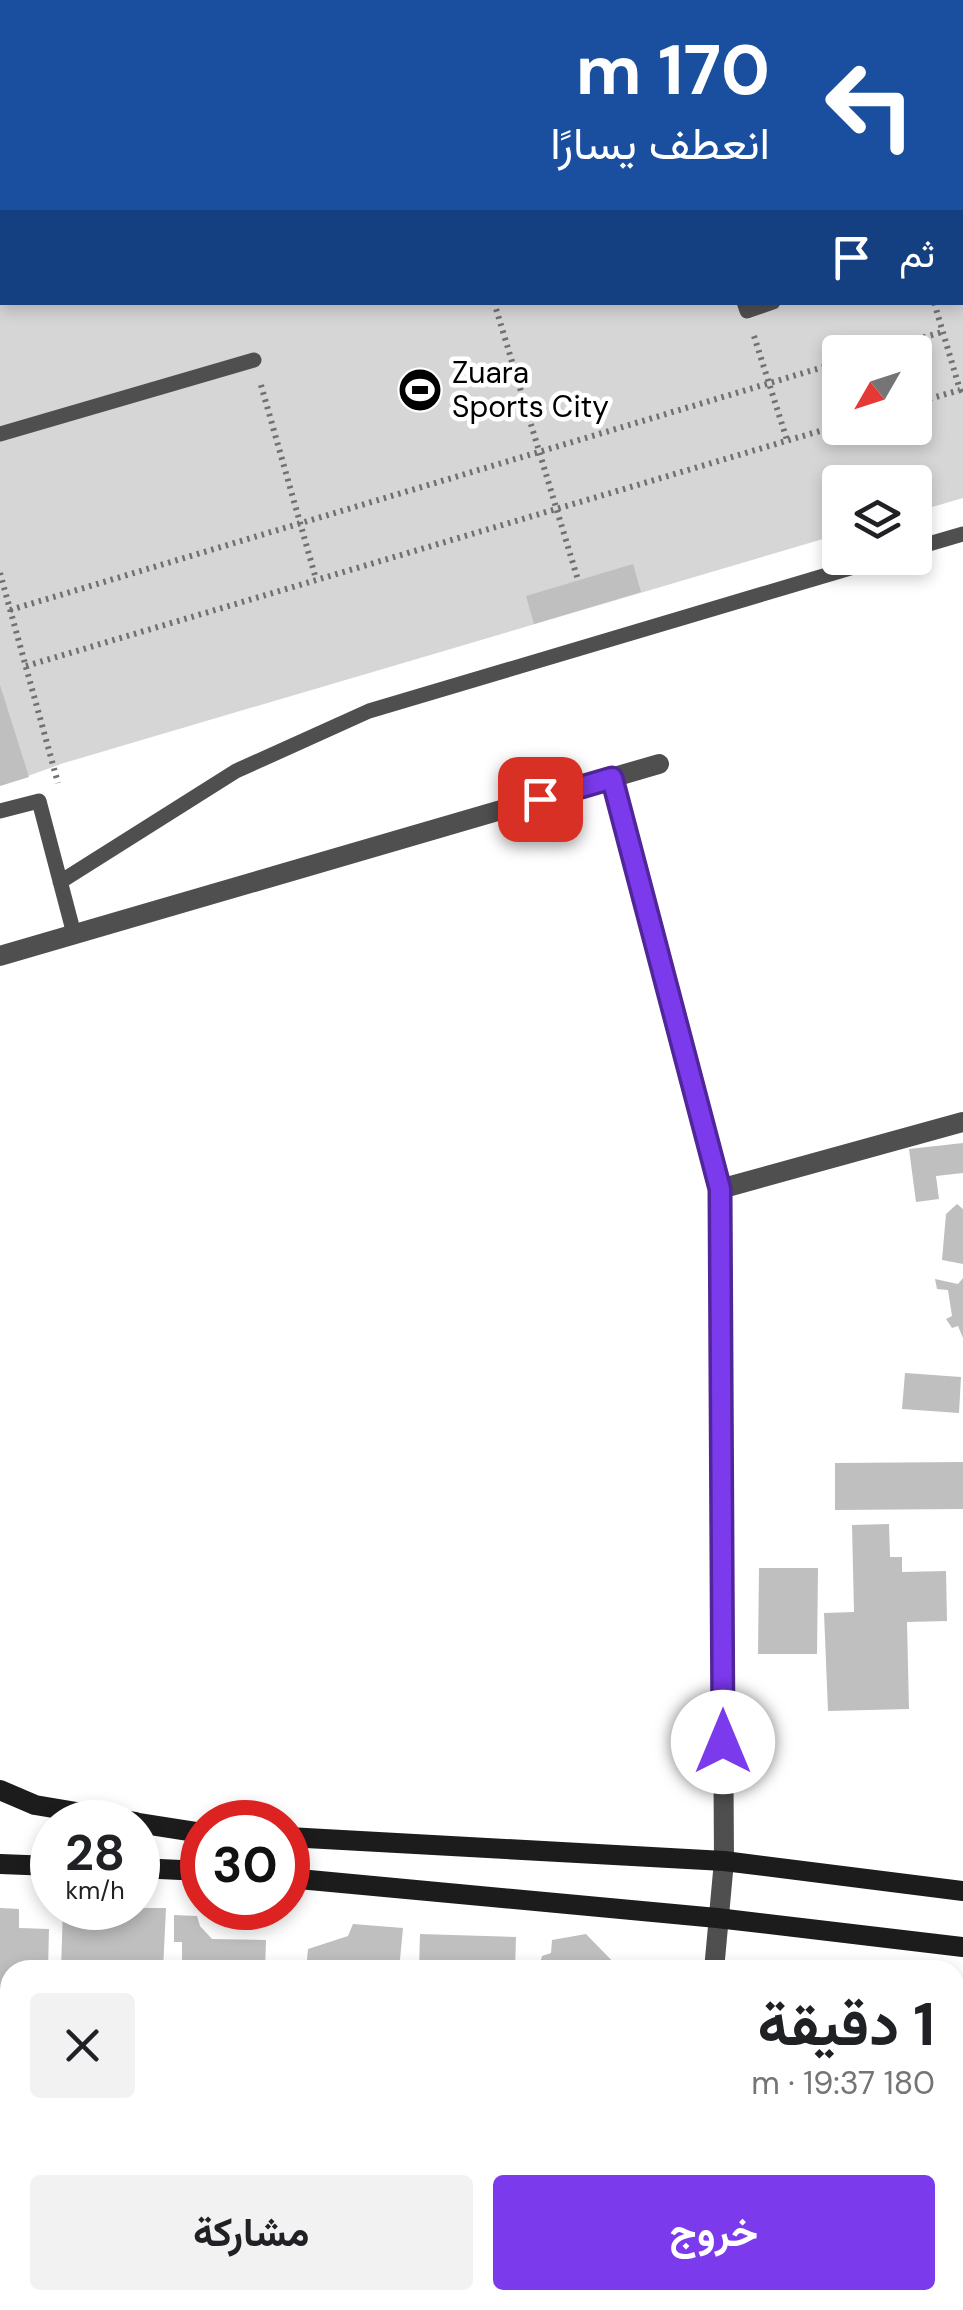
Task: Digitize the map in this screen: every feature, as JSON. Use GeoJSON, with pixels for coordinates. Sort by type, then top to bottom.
{"type":"FeatureCollection","features":[{"type":"Feature","properties":{"kind":"street"},"geometry":{"type":"LineString","coordinates":[[0,956],[659,764]]}},
{"type":"Feature","properties":{"kind":"street"},"geometry":{"type":"LineString","coordinates":[[612,778],[720,1189],[724,1861],[715,1960]]}},
{"type":"Feature","properties":{"kind":"street"},"geometry":{"type":"LineString","coordinates":[[720,1189],[963,1122]]}},
{"type":"Feature","properties":{"kind":"street"},"geometry":{"type":"LineString","coordinates":[[0,1790],[30,1803]]}},
{"type":"Feature","properties":{"kind":"street"},"geometry":{"type":"LineString","coordinates":[[310,1838],[724,1861],[963,1891]]}},
{"type":"Feature","properties":{"kind":"street"},"geometry":{"type":"LineString","coordinates":[[0,1864],[30,1865]]}},
{"type":"Feature","properties":{"kind":"street"},"geometry":{"type":"LineString","coordinates":[[310,1880],[717,1918],[963,1947]]}},
{"type":"Feature","properties":{"kind":"lane"},"geometry":{"type":"LineString","coordinates":[[0,434],[254,360]]}},
{"type":"Feature","properties":{"kind":"lane"},"geometry":{"type":"LineString","coordinates":[[932,543],[963,534]]}},
{"type":"Feature","properties":{"kind":"lane"},"geometry":{"type":"LineString","coordinates":[[60,882],[236,772],[369,710],[826,575]]}},
{"type":"Feature","properties":{"kind":"lane"},"geometry":{"type":"LineString","coordinates":[[0,812],[39,801],[74,934]]}},
{"type":"Feature","properties":{"kind":"path"},"geometry":{"type":"LineString","coordinates":[[495,305],[578,580]]}},
{"type":"Feature","properties":{"kind":"path"},"geometry":{"type":"LineString","coordinates":[[932,398],[960,390],[935,305]]}},
{"type":"Feature","properties":{"kind":"path"},"geometry":{"type":"LineString","coordinates":[[745,307],[787,440]]}},
{"type":"Feature","properties":{"kind":"path"},"geometry":{"type":"LineString","coordinates":[[932,335],[942,332]]}},
{"type":"Feature","properties":{"kind":"path"},"geometry":{"type":"LineString","coordinates":[[254,360],[316,578]]}},
{"type":"Feature","properties":{"kind":"path"},"geometry":{"type":"LineString","coordinates":[[10,610],[822,367]]}},
{"type":"Feature","properties":{"kind":"path"},"geometry":{"type":"LineString","coordinates":[[26,666],[822,430]]}},
{"type":"Feature","properties":{"kind":"path"},"geometry":{"type":"LineString","coordinates":[[0,574],[60,782],[39,801]]}},
{"type":"Feature","properties":{"kind":"shaded area","name":"Zuara Sports City"},"geometry":{"type":"Polygon","coordinates":[[[0,305],[963,305],[963,498],[932,507],[932,465],[822,465],[822,539],[64,763],[0,786],[0,305]]]}},
{"type":"Feature","properties":{"kind":"building"},"geometry":{"type":"Polygon","coordinates":[[[633,564],[641,592],[534,624],[526,596],[633,564]]]}},
{"type":"Feature","properties":{"kind":"building"},"geometry":{"type":"Polygon","coordinates":[[[0,685],[29,777],[0,786],[0,685]]]}},
{"type":"Feature","properties":{"kind":"building"},"geometry":{"type":"Polygon","coordinates":[[[963,1143],[963,1173],[936,1176],[939,1199],[916,1202],[909,1149],[963,1143]]]}},
{"type":"Feature","properties":{"kind":"building"},"geometry":{"type":"Polygon","coordinates":[[[957,1204],[963,1209],[963,1264],[942,1260],[946,1214],[957,1204]]]}},
{"type":"Feature","properties":{"kind":"building"},"geometry":{"type":"Polygon","coordinates":[[[963,1278],[963,1338],[958,1326],[952,1328],[946,1319],[952,1316],[948,1290],[937,1289],[935,1279],[958,1284],[963,1278]]]}},
{"type":"Feature","properties":{"kind":"building"},"geometry":{"type":"Polygon","coordinates":[[[905,1373],[961,1377],[959,1413],[902,1409],[905,1373]]]}},
{"type":"Feature","properties":{"kind":"building"},"geometry":{"type":"Polygon","coordinates":[[[963,1462],[963,1509],[835,1510],[835,1463],[963,1462]]]}},
{"type":"Feature","properties":{"kind":"building"},"geometry":{"type":"Polygon","coordinates":[[[889,1524],[890,1557],[902,1557],[902,1572],[946,1571],[947,1621],[907,1622],[909,1709],[828,1711],[824,1613],[854,1612],[852,1525],[889,1524]]]}},
{"type":"Feature","properties":{"kind":"building"},"geometry":{"type":"Polygon","coordinates":[[[759,1568],[818,1568],[817,1654],[758,1654],[759,1568]]]}},
{"type":"Feature","properties":{"kind":"building"},"geometry":{"type":"Polygon","coordinates":[[[0,1908],[19,1909],[19,1928],[49,1930],[48,1960],[0,1960],[0,1908]]]}},
{"type":"Feature","properties":{"kind":"building"},"geometry":{"type":"Polygon","coordinates":[[[160,1908],[166,1908],[163,1960],[61,1960],[62,1930],[160,1930],[160,1908]]]}},
{"type":"Feature","properties":{"kind":"building"},"geometry":{"type":"Polygon","coordinates":[[[174,1915],[180,1915],[180,1930],[204,1930],[212,1939],[266,1940],[265,1960],[182,1960],[182,1942],[174,1942],[174,1915]]]}},
{"type":"Feature","properties":{"kind":"building"},"geometry":{"type":"Polygon","coordinates":[[[353,1924],[403,1928],[400,1960],[307,1960],[308,1949],[348,1936],[353,1924]]]}},
{"type":"Feature","properties":{"kind":"building"},"geometry":{"type":"Polygon","coordinates":[[[420,1934],[516,1937],[515,1960],[419,1960],[420,1934]]]}},
{"type":"Feature","properties":{"kind":"building"},"geometry":{"type":"Polygon","coordinates":[[[586,1934],[611,1960],[541,1960],[551,1953],[552,1940],[586,1934]]]}},
{"type":"Feature","properties":{"kind":"place","name":"Zuara Sports City"},"geometry":{"type":"Point","coordinates":[420,390]}},
{"type":"Feature","properties":{"kind":"route"},"geometry":{"type":"LineString","coordinates":[[540,799],[612,778],[720,1189],[723,1742]]}}]}
